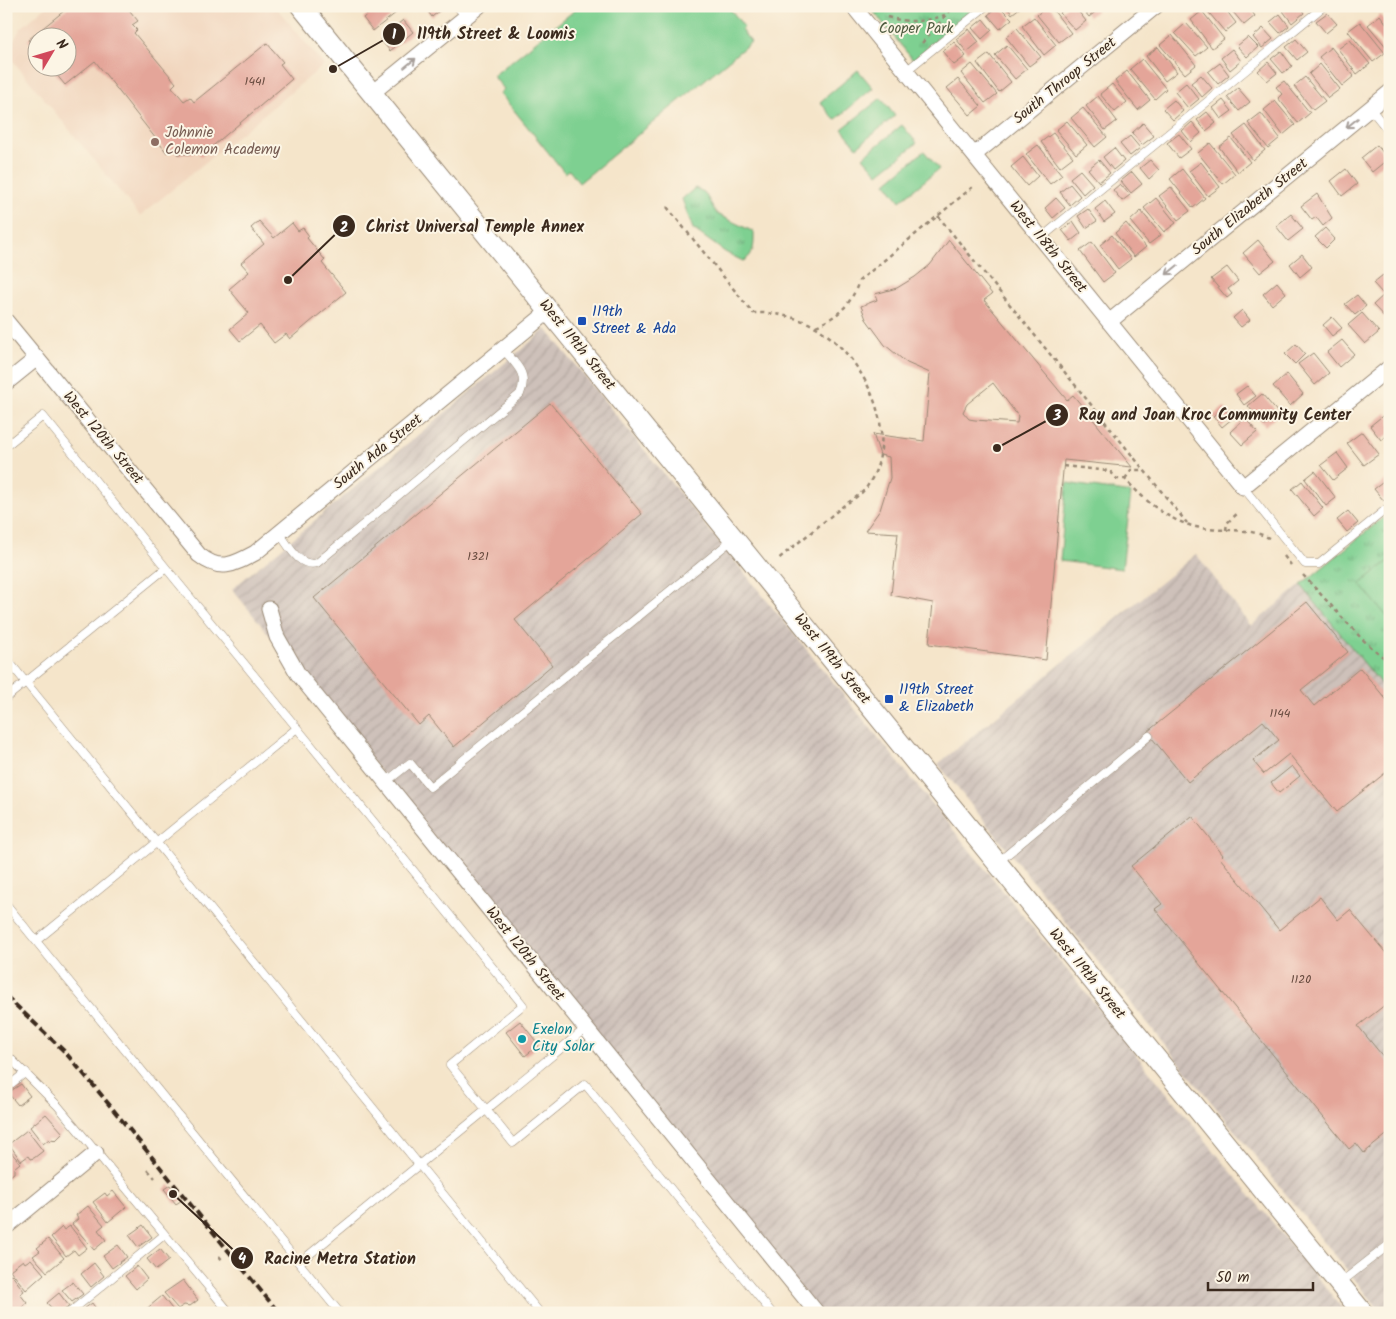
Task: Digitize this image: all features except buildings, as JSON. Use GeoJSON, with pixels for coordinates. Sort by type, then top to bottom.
{"type":"FeatureCollection","features":[{"type":"Feature","properties":{"kind":"street","name":"West 119th Street"},"geometry":{"type":"LineString","coordinates":[[302,6],[1363,1313]]}},
{"type":"Feature","properties":{"kind":"street"},"geometry":{"type":"LineString","coordinates":[[372,94],[461,12],[479,6]]}},
{"type":"Feature","properties":{"kind":"street","name":"West 118th Street"},"geometry":{"type":"LineString","coordinates":[[853,6],[1243,487]]}},
{"type":"Feature","properties":{"kind":"street","name":"South Throop Street"},"geometry":{"type":"LineString","coordinates":[[974,155],[1156,6]]}},
{"type":"Feature","properties":{"kind":"street","name":"South Elizabeth Street"},"geometry":{"type":"LineString","coordinates":[[1109,322],[1390,92]]}},
{"type":"Feature","properties":{"kind":"street","name":"South Ada Street"},"geometry":{"type":"LineString","coordinates":[[199,554],[209,563],[219,566],[230,564],[255,553],[549,311]]}},
{"type":"Feature","properties":{"kind":"street","name":"West 120th Street"},"geometry":{"type":"LineString","coordinates":[[6,321],[199,554]]}},
{"type":"Feature","properties":{"kind":"street"},"geometry":{"type":"LineString","coordinates":[[6,383],[37,358]]}},
{"type":"Feature","properties":{"kind":"street"},"geometry":{"type":"LineString","coordinates":[[1243,487],[1390,367]]}},
{"type":"Feature","properties":{"kind":"street","name":"West 120th Street"},"geometry":{"type":"LineString","coordinates":[[269,609],[276,638],[298,674],[817,1313]]}},
{"type":"Feature","properties":{"kind":"street"},"geometry":{"type":"LineString","coordinates":[[6,1227],[96,1153]]}},
{"type":"Feature","properties":{"kind":"lane"},"geometry":{"type":"LineString","coordinates":[[906,71],[986,6]]}},
{"type":"Feature","properties":{"kind":"lane"},"geometry":{"type":"LineString","coordinates":[[1041,238],[1324,6]]}},
{"type":"Feature","properties":{"kind":"lane"},"geometry":{"type":"LineString","coordinates":[[1370,108],[1390,133]]}},
{"type":"Feature","properties":{"kind":"lane"},"geometry":{"type":"LineString","coordinates":[[279,533],[302,562],[310,565],[317,563],[520,394],[524,380],[522,372],[503,349]]}},
{"type":"Feature","properties":{"kind":"lane"},"geometry":{"type":"LineString","coordinates":[[6,446],[43,416],[523,1005],[450,1065],[513,1143],[586,1084],[772,1313]]}},
{"type":"Feature","properties":{"kind":"lane"},"geometry":{"type":"LineString","coordinates":[[1243,487],[1305,564],[1319,564],[1390,506]]}},
{"type":"Feature","properties":{"kind":"lane"},"geometry":{"type":"LineString","coordinates":[[386,782],[410,763],[430,787],[734,538]]}},
{"type":"Feature","properties":{"kind":"lane"},"geometry":{"type":"LineString","coordinates":[[6,698],[166,568]]}},
{"type":"Feature","properties":{"kind":"lane"},"geometry":{"type":"LineString","coordinates":[[6,658],[540,1313]]}},
{"type":"Feature","properties":{"kind":"lane"},"geometry":{"type":"LineString","coordinates":[[36,941],[297,728]]}},
{"type":"Feature","properties":{"kind":"lane"},"geometry":{"type":"LineString","coordinates":[[997,863],[1149,736]]}},
{"type":"Feature","properties":{"kind":"lane"},"geometry":{"type":"LineString","coordinates":[[6,904],[340,1313]]}},
{"type":"Feature","properties":{"kind":"lane"},"geometry":{"type":"LineString","coordinates":[[299,1263],[586,1028]]}},
{"type":"Feature","properties":{"kind":"lane"},"geometry":{"type":"LineString","coordinates":[[6,1054],[58,1106],[230,1313]]}},
{"type":"Feature","properties":{"kind":"lane"},"geometry":{"type":"LineString","coordinates":[[6,1088],[26,1072]]}},
{"type":"Feature","properties":{"kind":"lane"},"geometry":{"type":"LineString","coordinates":[[69,1313],[164,1234]]}},
{"type":"Feature","properties":{"kind":"lane"},"geometry":{"type":"LineString","coordinates":[[1339,1284],[1390,1244]]}},
{"type":"Feature","properties":{"kind":"path"},"geometry":{"type":"LineString","coordinates":[[921,44],[954,6]]}},
{"type":"Feature","properties":{"kind":"path"},"geometry":{"type":"LineString","coordinates":[[887,17],[901,21],[917,22],[945,15]]}},
{"type":"Feature","properties":{"kind":"path"},"geometry":{"type":"LineString","coordinates":[[815,327],[844,310],[851,300],[859,281],[975,185]]}},
{"type":"Feature","properties":{"kind":"path"},"geometry":{"type":"LineString","coordinates":[[667,206],[753,312],[767,312],[815,327],[852,358],[869,388],[879,421],[880,457],[868,486],[777,560]]}},
{"type":"Feature","properties":{"kind":"path"},"geometry":{"type":"LineString","coordinates":[[938,216],[1188,524]]}},
{"type":"Feature","properties":{"kind":"path"},"geometry":{"type":"LineString","coordinates":[[1063,466],[1110,471],[1117,479],[1126,479],[1152,506],[1166,515],[1188,524],[1207,529],[1256,532],[1272,541]]}},
{"type":"Feature","properties":{"kind":"path"},"geometry":{"type":"LineString","coordinates":[[1126,479],[1131,470],[1144,470]]}},
{"type":"Feature","properties":{"kind":"path"},"geometry":{"type":"LineString","coordinates":[[1226,530],[1227,523],[1239,512]]}},
{"type":"Feature","properties":{"kind":"path"},"geometry":{"type":"LineString","coordinates":[[1282,553],[1293,567]]}},
{"type":"Feature","properties":{"kind":"path"},"geometry":{"type":"LineString","coordinates":[[1300,572],[1362,639],[1390,662]]}},
{"type":"Feature","properties":{"kind":"path"},"geometry":{"type":"LineString","coordinates":[[148,1170],[155,1178]]}},
{"type":"Feature","properties":{"kind":"path"},"geometry":{"type":"LineString","coordinates":[[218,1256],[223,1261]]}},
{"type":"Feature","properties":{"kind":"shaded area","name":"Johnnie Colemon Academy"},"geometry":{"type":"Polygon","coordinates":[[[47,6],[275,6],[324,65],[140,216],[9,56],[8,50],[21,28],[47,6]]]}},
{"type":"Feature","properties":{"kind":"shaded area"},"geometry":{"type":"Polygon","coordinates":[[[546,329],[1346,1313],[820,1313],[232,589],[546,329]]]}},
{"type":"Feature","properties":{"kind":"shaded area"},"geometry":{"type":"Polygon","coordinates":[[[1196,554],[1251,626],[1301,585],[1390,695],[1390,1313],[1382,1313],[938,764],[1196,554]]]}},
{"type":"Feature","properties":{"kind":"green space"},"geometry":{"type":"Polygon","coordinates":[[[580,6],[728,6],[744,27],[741,30],[751,42],[579,183],[569,170],[565,173],[500,93],[504,89],[493,76],[580,6]]]}},
{"type":"Feature","properties":{"kind":"green space","name":"Cooper Park"},"geometry":{"type":"Polygon","coordinates":[[[869,6],[979,6],[913,60],[869,6]]]}},
{"type":"Feature","properties":{"kind":"green space"},"geometry":{"type":"Polygon","coordinates":[[[858,70],[873,88],[835,120],[820,102],[858,70]]]}},
{"type":"Feature","properties":{"kind":"green space"},"geometry":{"type":"Polygon","coordinates":[[[881,98],[895,116],[857,147],[842,129],[881,98]]]}},
{"type":"Feature","properties":{"kind":"green space"},"geometry":{"type":"Polygon","coordinates":[[[902,125],[917,143],[878,174],[863,157],[902,125]]]}},
{"type":"Feature","properties":{"kind":"green space"},"geometry":{"type":"Polygon","coordinates":[[[924,151],[939,169],[900,201],[886,183],[924,151]]]}},
{"type":"Feature","properties":{"kind":"green space"},"geometry":{"type":"Polygon","coordinates":[[[695,188],[704,192],[717,214],[754,232],[753,249],[747,259],[743,261],[725,252],[693,229],[682,199],[695,188]]]}},
{"type":"Feature","properties":{"kind":"green space"},"geometry":{"type":"Polygon","coordinates":[[[1067,483],[1131,493],[1122,569],[1060,561],[1067,483]]]}},
{"type":"Feature","properties":{"kind":"green space"},"geometry":{"type":"Polygon","coordinates":[[[1390,512],[1390,695],[1301,585],[1390,512]]]}},
{"type":"Feature","properties":{"kind":"green space"},"geometry":{"type":"Polygon","coordinates":[[[1390,560],[1390,620],[1360,584],[1390,560]]]}},
{"type":"Feature","properties":{"kind":"railway"},"geometry":{"type":"LineString","coordinates":[[6,996],[64,1051],[279,1313]]}},
{"type":"Feature","properties":{"kind":"place","name":"119th Street & Loomis"},"geometry":{"type":"Point","coordinates":[333,69]}},
{"type":"Feature","properties":{"kind":"place","name":"Johnnie Colemon Academy"},"geometry":{"type":"Point","coordinates":[155,142]}},
{"type":"Feature","properties":{"kind":"place","name":"Christ Universal Temple Annex"},"geometry":{"type":"Point","coordinates":[288,280]}},
{"type":"Feature","properties":{"kind":"place","name":"119th Street & Ada"},"geometry":{"type":"Point","coordinates":[582,321]}},
{"type":"Feature","properties":{"kind":"place","name":"Ray and Joan Kroc Community Center"},"geometry":{"type":"Point","coordinates":[997,448]}},
{"type":"Feature","properties":{"kind":"place","name":"119th Street & Elizabeth"},"geometry":{"type":"Point","coordinates":[889,699]}},
{"type":"Feature","properties":{"kind":"place","name":"Exelon City Solar"},"geometry":{"type":"Point","coordinates":[522,1039]}},
{"type":"Feature","properties":{"kind":"place","name":"Racine Metra Station"},"geometry":{"type":"Point","coordinates":[173,1194]}}]}
